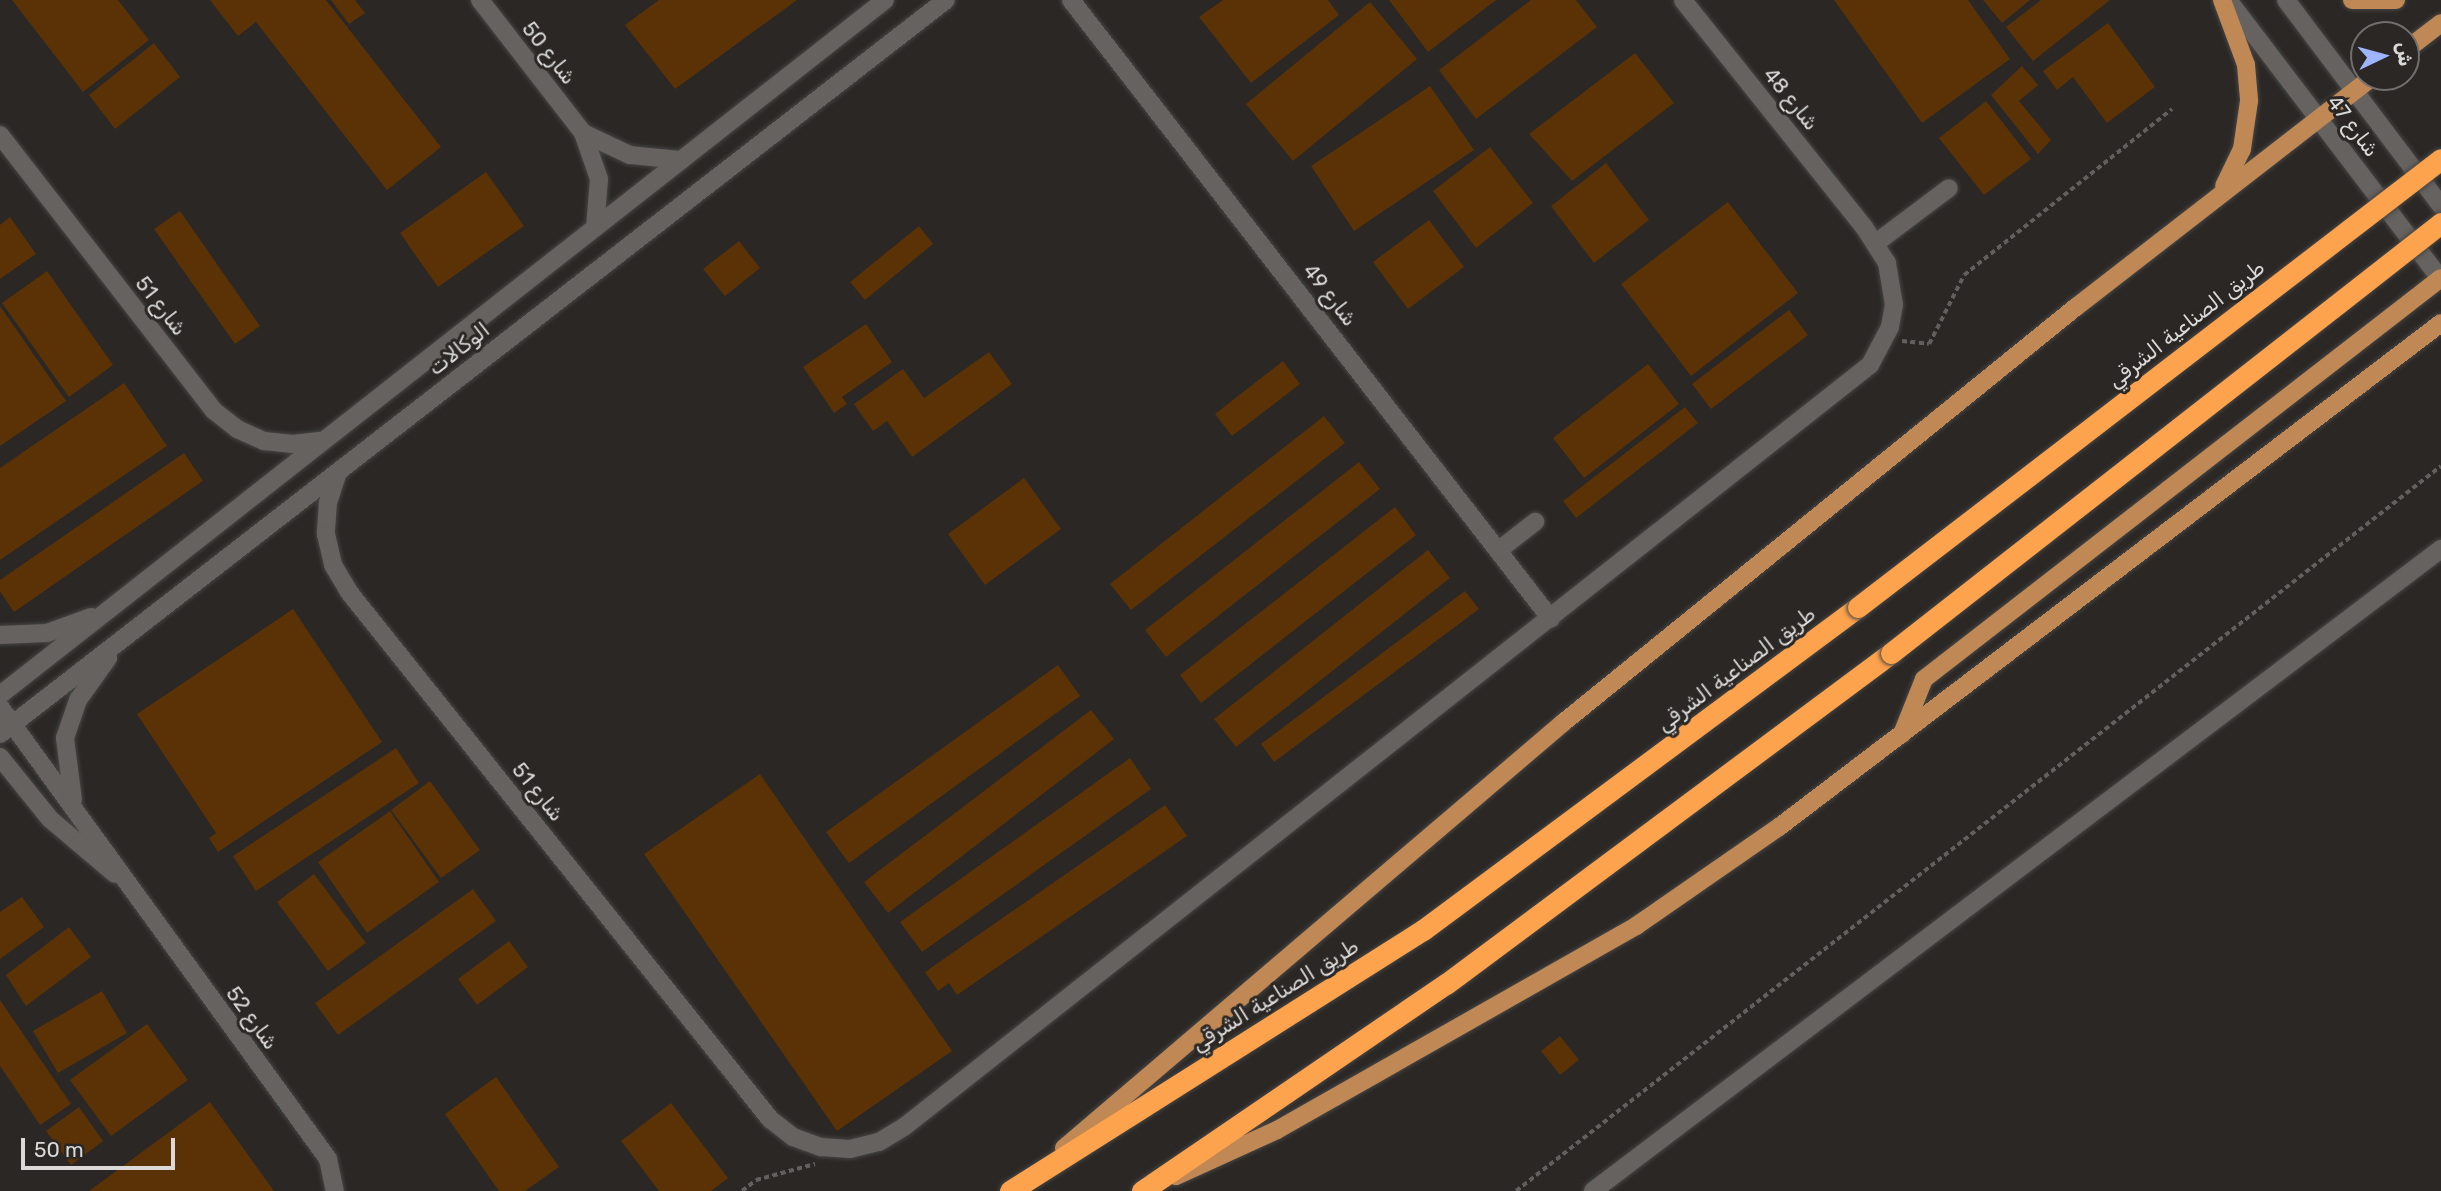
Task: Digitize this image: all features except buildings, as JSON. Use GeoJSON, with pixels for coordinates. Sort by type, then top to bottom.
{"type":"FeatureCollection","features":[{"type":"Feature","properties":{"kind":"highway","name":"طريق الصناعية الشرقي"},"geometry":{"type":"LineString","coordinates":[[1010,1191],[1423,930],[1858,607],[2441,159]]}},
{"type":"Feature","properties":{"kind":"highway"},"geometry":{"type":"LineString","coordinates":[[1143,1191],[1446,984],[1891,653],[2441,223]]}},
{"type":"Feature","properties":{"kind":"main road"},"geometry":{"type":"LineString","coordinates":[[2217,196],[2242,149],[2249,101],[2246,65],[2222,0]]}},
{"type":"Feature","properties":{"kind":"main road"},"geometry":{"type":"LineString","coordinates":[[2352,0],[2396,0]]}},
{"type":"Feature","properties":{"kind":"main road"},"geometry":{"type":"LineString","coordinates":[[2420,39],[2441,23]]}},
{"type":"Feature","properties":{"kind":"main road","name":"طريق الصناعية الشرقي"},"geometry":{"type":"LineString","coordinates":[[1032,1177],[1171,1054],[1564,722],[2217,196],[2354,91]]}},
{"type":"Feature","properties":{"kind":"main road"},"geometry":{"type":"LineString","coordinates":[[1902,734],[1924,678],[2441,279]]}},
{"type":"Feature","properties":{"kind":"main road"},"geometry":{"type":"LineString","coordinates":[[1143,1191],[1277,1130],[1636,926],[1779,827],[2441,323]]}},
{"type":"Feature","properties":{"kind":"street","name":"شارع 50"},"geometry":{"type":"LineString","coordinates":[[480,0],[583,133],[599,179],[595,228]]}},
{"type":"Feature","properties":{"kind":"street","name":"الوكالات"},"geometry":{"type":"LineString","coordinates":[[0,695],[885,0]]}},
{"type":"Feature","properties":{"kind":"street","name":"الوكالات"},"geometry":{"type":"LineString","coordinates":[[6,729],[946,0]]}},
{"type":"Feature","properties":{"kind":"street","name":"شارع 49"},"geometry":{"type":"LineString","coordinates":[[1071,0],[1551,619]]}},
{"type":"Feature","properties":{"kind":"street","name":"شارع 48"},"geometry":{"type":"LineString","coordinates":[[1683,0],[1876,243]]}},
{"type":"Feature","properties":{"kind":"street","name":"شارع 47"},"geometry":{"type":"LineString","coordinates":[[2228,0],[2441,279]]}},
{"type":"Feature","properties":{"kind":"street","name":"شارع 47"},"geometry":{"type":"LineString","coordinates":[[2286,0],[2350,86]]}},
{"type":"Feature","properties":{"kind":"street","name":"شارع 47"},"geometry":{"type":"LineString","coordinates":[[2354,91],[2441,206]]}},
{"type":"Feature","properties":{"kind":"street","name":"شارع 50"},"geometry":{"type":"LineString","coordinates":[[583,133],[630,155],[681,160]]}},
{"type":"Feature","properties":{"kind":"street","name":"شارع 51"},"geometry":{"type":"LineString","coordinates":[[0,135],[213,410],[236,429],[264,440],[293,444],[323,440]]}},
{"type":"Feature","properties":{"kind":"street"},"geometry":{"type":"LineString","coordinates":[[1551,619],[1870,365],[1886,337],[1894,305],[1893,284],[1876,243],[1949,188]]}},
{"type":"Feature","properties":{"kind":"street","name":"شارع 51"},"geometry":{"type":"LineString","coordinates":[[338,472],[328,502],[326,534],[333,565],[349,592],[770,1119],[793,1137],[821,1147],[841,1148],[879,1142],[905,1127],[1551,619]]}},
{"type":"Feature","properties":{"kind":"street"},"geometry":{"type":"LineString","coordinates":[[1499,550],[1535,522]]}},
{"type":"Feature","properties":{"kind":"street"},"geometry":{"type":"LineString","coordinates":[[1593,1191],[2441,549]]}},
{"type":"Feature","properties":{"kind":"street"},"geometry":{"type":"LineString","coordinates":[[0,635],[47,634],[107,610]]}},
{"type":"Feature","properties":{"kind":"street"},"geometry":{"type":"LineString","coordinates":[[76,810],[67,776],[65,738],[78,700],[121,641]]}},
{"type":"Feature","properties":{"kind":"street","name":"شارع 52"},"geometry":{"type":"LineString","coordinates":[[0,707],[6,729],[76,810],[120,878],[328,1159],[335,1191]]}},
{"type":"Feature","properties":{"kind":"street","name":"شارع 52"},"geometry":{"type":"LineString","coordinates":[[0,757],[50,819],[120,878]]}},
{"type":"Feature","properties":{"kind":"path"},"geometry":{"type":"LineString","coordinates":[[1886,337],[1928,344],[1964,275],[2172,109]]}},
{"type":"Feature","properties":{"kind":"path"},"geometry":{"type":"LineString","coordinates":[[1516,1191],[2441,466]]}},
{"type":"Feature","properties":{"kind":"path"},"geometry":{"type":"LineString","coordinates":[[743,1191],[756,1180],[818,1162]]}}]}
